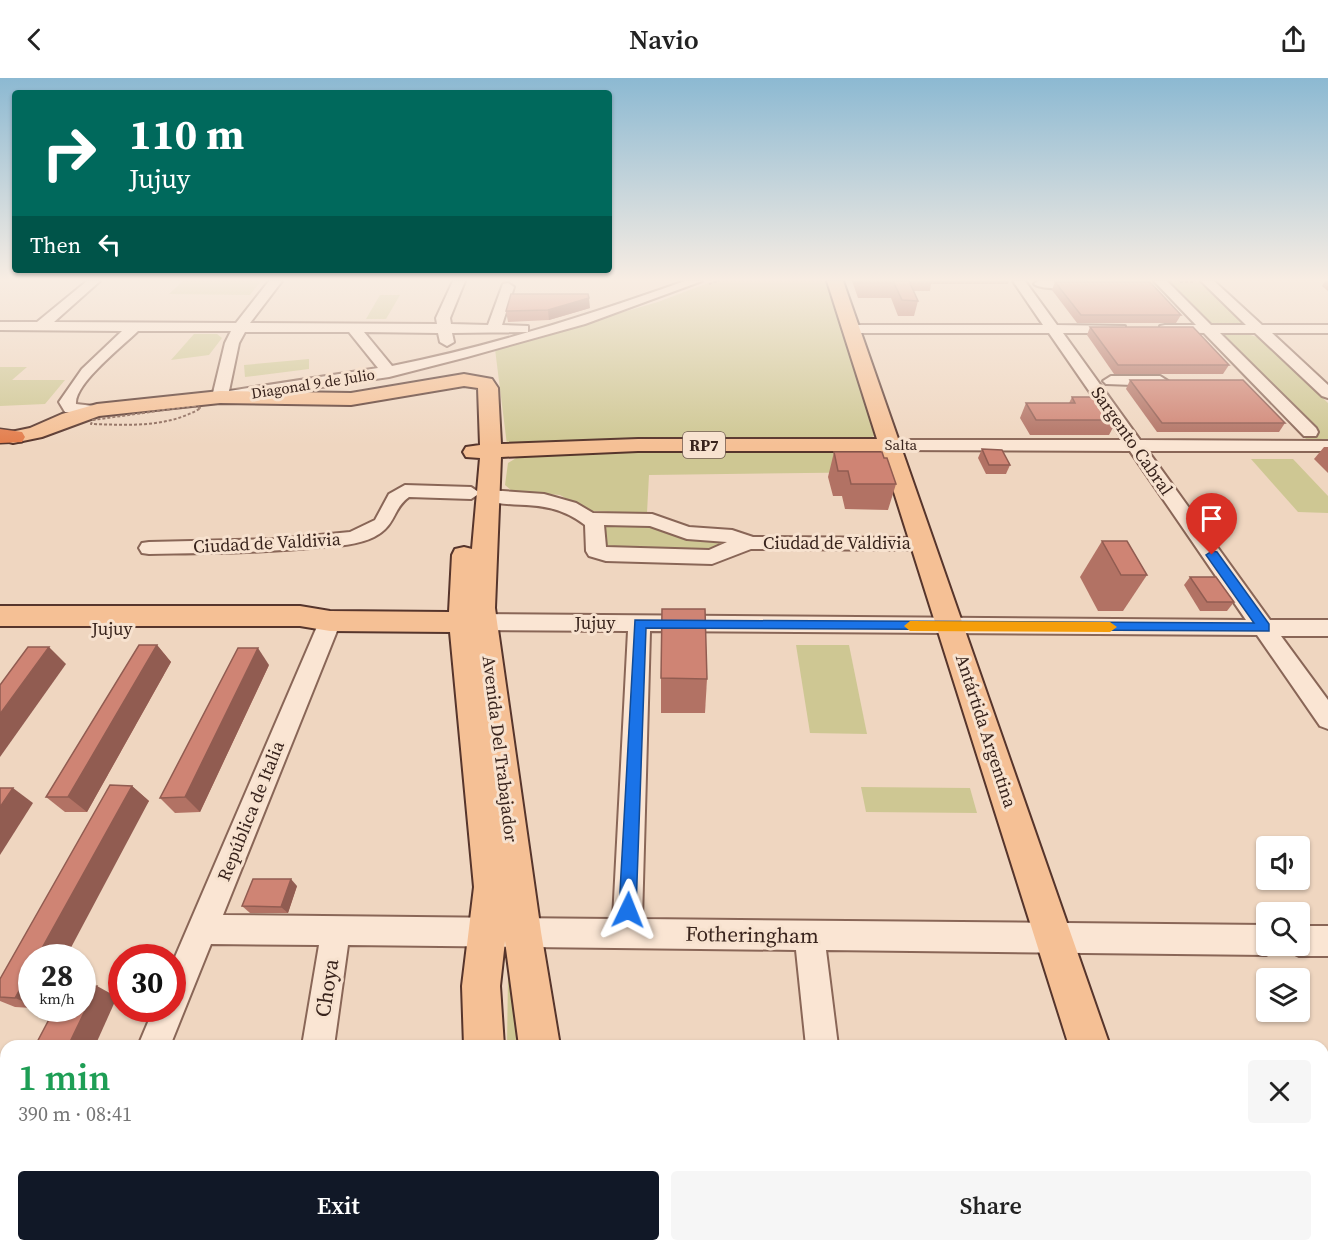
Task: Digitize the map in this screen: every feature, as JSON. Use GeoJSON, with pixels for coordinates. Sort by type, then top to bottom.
{"type":"FeatureCollection","features":[{"type":"Feature","properties":{"kind":"main road","name":"Antártida Argentina"},"geometry":{"type":"LineString","coordinates":[[853,336],[1088,1040]]}},
{"type":"Feature","properties":{"kind":"main road","name":"Avenida Del Trabajador"},"geometry":{"type":"LineString","coordinates":[[220,397],[351,399],[464,380],[481,381],[488,388],[479,495],[462,582],[473,622],[505,932],[538,1040]]}},
{"type":"Feature","properties":{"kind":"main road","name":"Diagonal 9 de Julio"},"geometry":{"type":"LineString","coordinates":[[4,437],[35,433],[69,417],[97,410],[220,397]]}},
{"type":"Feature","properties":{"kind":"main road","name":"Salta"},"geometry":{"type":"LineString","coordinates":[[483,452],[666,445],[891,445]]}},
{"type":"Feature","properties":{"kind":"main road","name":"Jujuy"},"geometry":{"type":"LineString","coordinates":[[0,616],[300,616],[330,621],[473,622]]}},
{"type":"Feature","properties":{"kind":"main road","name":"Jujuy"},"geometry":{"type":"LineString","coordinates":[[0,629],[296,629],[315,627],[330,621]]}},
{"type":"Feature","properties":{"kind":"main road","name":"Avenida Del Trabajador"},"geometry":{"type":"LineString","coordinates":[[484,1040],[482,986],[505,932]]}},
{"type":"Feature","properties":{"kind":"street"},"geometry":{"type":"LineString","coordinates":[[97,410],[71,409],[67,402],[68,397],[125,336]]}},
{"type":"Feature","properties":{"kind":"street"},"geometry":{"type":"LineString","coordinates":[[220,397],[229,350],[237,336]]}},
{"type":"Feature","properties":{"kind":"street"},"geometry":{"type":"LineString","coordinates":[[359,336],[389,372]]}},
{"type":"Feature","properties":{"kind":"street"},"geometry":{"type":"LineString","coordinates":[[450,336],[455,354]]}},
{"type":"Feature","properties":{"kind":"street","name":"Diagonal 9 de Julio"},"geometry":{"type":"LineString","coordinates":[[220,397],[337,382],[389,372],[526,336]]}},
{"type":"Feature","properties":{"kind":"street","name":"Sargento Cabral"},"geometry":{"type":"LineString","coordinates":[[1058,336],[1328,719]]}},
{"type":"Feature","properties":{"kind":"street"},"geometry":{"type":"LineString","coordinates":[[1215,336],[1310,432]]}},
{"type":"Feature","properties":{"kind":"street"},"geometry":{"type":"LineString","coordinates":[[1266,336],[1328,393]]}},
{"type":"Feature","properties":{"kind":"street"},"geometry":{"type":"LineString","coordinates":[[1111,381],[1179,381]]}},
{"type":"Feature","properties":{"kind":"street"},"geometry":{"type":"LineString","coordinates":[[1236,381],[1259,381]]}},
{"type":"Feature","properties":{"kind":"street","name":"Salta"},"geometry":{"type":"LineString","coordinates":[[891,445],[1328,446]]}},
{"type":"Feature","properties":{"kind":"street","name":"Ciudad de Valdivia"},"geometry":{"type":"LineString","coordinates":[[149,548],[278,545],[350,538],[376,529],[386,517],[395,498],[405,491],[555,500],[589,519],[596,528],[596,551],[600,553],[712,557],[737,545],[751,543],[923,544]]}},
{"type":"Feature","properties":{"kind":"street","name":"Ciudad de Valdivia"},"geometry":{"type":"LineString","coordinates":[[589,519],[652,520],[687,533],[732,536],[751,543]]}},
{"type":"Feature","properties":{"kind":"street","name":"República de Italia"},"geometry":{"type":"LineString","coordinates":[[186,968],[330,621]]}},
{"type":"Feature","properties":{"kind":"street","name":"Jujuy"},"geometry":{"type":"LineString","coordinates":[[473,622],[1328,628]]}},
{"type":"Feature","properties":{"kind":"street"},"geometry":{"type":"LineString","coordinates":[[627,934],[639,624]]}},
{"type":"Feature","properties":{"kind":"street","name":"Fotheringham"},"geometry":{"type":"LineString","coordinates":[[202,929],[1256,940]]}},
{"type":"Feature","properties":{"kind":"street","name":"Choya"},"geometry":{"type":"LineString","coordinates":[[319,1040],[336,930]]}},
{"type":"Feature","properties":{"kind":"street"},"geometry":{"type":"LineString","coordinates":[[500,1040],[505,932]]}},
{"type":"Feature","properties":{"kind":"street"},"geometry":{"type":"LineString","coordinates":[[505,932],[523,1040]]}},
{"type":"Feature","properties":{"kind":"street"},"geometry":{"type":"LineString","coordinates":[[809,935],[821,1040]]}},
{"type":"Feature","properties":{"kind":"street"},"geometry":{"type":"LineString","coordinates":[[1310,941],[1328,941]]}},
{"type":"Feature","properties":{"kind":"street"},"geometry":{"type":"LineString","coordinates":[[157,1040],[164,1022]]}},
{"type":"Feature","properties":{"kind":"shaded area"},"geometry":{"type":"Polygon","coordinates":[[[193,336],[219,336],[222,338],[209,355],[171,360],[193,336]]]}},
{"type":"Feature","properties":{"kind":"shaded area"},"geometry":{"type":"Polygon","coordinates":[[[541,336],[845,336],[877,435],[866,439],[635,439],[507,445],[495,349],[541,336]]]}},
{"type":"Feature","properties":{"kind":"shaded area"},"geometry":{"type":"Polygon","coordinates":[[[1205,336],[1253,336],[1260,338],[1328,403],[1328,440],[1307,440],[1205,336]]]}},
{"type":"Feature","properties":{"kind":"shaded area"},"geometry":{"type":"Polygon","coordinates":[[[309,359],[309,369],[245,377],[244,365],[309,359]]]}},
{"type":"Feature","properties":{"kind":"shaded area"},"geometry":{"type":"Polygon","coordinates":[[[0,367],[27,367],[12,380],[65,380],[45,404],[0,406],[0,367]]]}},
{"type":"Feature","properties":{"kind":"shaded area"},"geometry":{"type":"Polygon","coordinates":[[[629,452],[874,453],[893,472],[649,475],[647,513],[588,511],[560,495],[512,491],[505,485],[508,463],[518,457],[629,452]]]}},
{"type":"Feature","properties":{"kind":"shaded area"},"geometry":{"type":"Polygon","coordinates":[[[1251,459],[1293,459],[1328,496],[1328,513],[1298,512],[1251,459]]]}},
{"type":"Feature","properties":{"kind":"shaded area"},"geometry":{"type":"Polygon","coordinates":[[[642,521],[733,539],[716,549],[705,551],[604,549],[603,523],[642,521]]]}},
{"type":"Feature","properties":{"kind":"shaded area"},"geometry":{"type":"Polygon","coordinates":[[[796,645],[849,645],[867,734],[810,733],[796,645]]]}},
{"type":"Feature","properties":{"kind":"shaded area"},"geometry":{"type":"Polygon","coordinates":[[[861,787],[970,788],[977,813],[866,812],[861,787]]]}},
{"type":"Feature","properties":{"kind":"shaded area"},"geometry":{"type":"Polygon","coordinates":[[[511,971],[518,976],[519,1040],[507,1040],[508,975],[511,971]]]}},
{"type":"Feature","properties":{"kind":"building"},"geometry":{"type":"Polygon","coordinates":[[[1096,336],[1201,336],[1229,365],[1118,365],[1096,336]]]}},
{"type":"Feature","properties":{"kind":"building"},"geometry":{"type":"Polygon","coordinates":[[[1130,380],[1243,380],[1285,423],[1162,423],[1130,380]]]}},
{"type":"Feature","properties":{"kind":"building"},"geometry":{"type":"Polygon","coordinates":[[[1072,397],[1101,397],[1117,420],[1036,420],[1026,403],[1075,403],[1072,397]]]}},
{"type":"Feature","properties":{"kind":"building"},"geometry":{"type":"Polygon","coordinates":[[[982,449],[1002,450],[1010,465],[989,465],[982,449]]]}},
{"type":"Feature","properties":{"kind":"building"},"geometry":{"type":"Polygon","coordinates":[[[834,452],[882,452],[884,458],[887,458],[896,484],[851,484],[848,471],[838,471],[834,452]]]}},
{"type":"Feature","properties":{"kind":"building"},"geometry":{"type":"Polygon","coordinates":[[[1102,541],[1127,541],[1147,575],[1121,575],[1102,541]]]}},
{"type":"Feature","properties":{"kind":"building"},"geometry":{"type":"Polygon","coordinates":[[[1190,577],[1216,577],[1234,602],[1207,602],[1190,577]]]}},
{"type":"Feature","properties":{"kind":"building"},"geometry":{"type":"Polygon","coordinates":[[[662,609],[705,609],[707,679],[661,678],[662,609]]]}},
{"type":"Feature","properties":{"kind":"building"},"geometry":{"type":"Polygon","coordinates":[[[139,645],[157,645],[68,797],[46,797],[139,645]]]}},
{"type":"Feature","properties":{"kind":"building"},"geometry":{"type":"Polygon","coordinates":[[[28,647],[49,647],[0,714],[0,685],[28,647]]]}},
{"type":"Feature","properties":{"kind":"building"},"geometry":{"type":"Polygon","coordinates":[[[238,648],[258,648],[185,797],[160,798],[238,648]]]}},
{"type":"Feature","properties":{"kind":"building"},"geometry":{"type":"Polygon","coordinates":[[[110,785],[132,786],[44,944],[20,944],[110,785]]]}},
{"type":"Feature","properties":{"kind":"building"},"geometry":{"type":"Polygon","coordinates":[[[0,788],[13,788],[0,807],[0,788]]]}},
{"type":"Feature","properties":{"kind":"building"},"geometry":{"type":"Polygon","coordinates":[[[253,879],[291,879],[281,907],[242,906],[253,879]]]}},
{"type":"Feature","properties":{"kind":"building"},"geometry":{"type":"Polygon","coordinates":[[[18,947],[18,993],[15,998],[0,997],[0,979],[18,947]]]}},
{"type":"Feature","properties":{"kind":"building"},"geometry":{"type":"Polygon","coordinates":[[[48,1022],[80,1022],[71,1040],[38,1040],[48,1022]]]}},
{"type":"Feature","properties":{"kind":"slow traffic"},"geometry":{"type":"LineString","coordinates":[[910,626],[1110,627]]}},
{"type":"Feature","properties":{"kind":"route"},"geometry":{"type":"LineString","coordinates":[[628,910],[639,624],[1264,628],[1212,555]]}}]}
